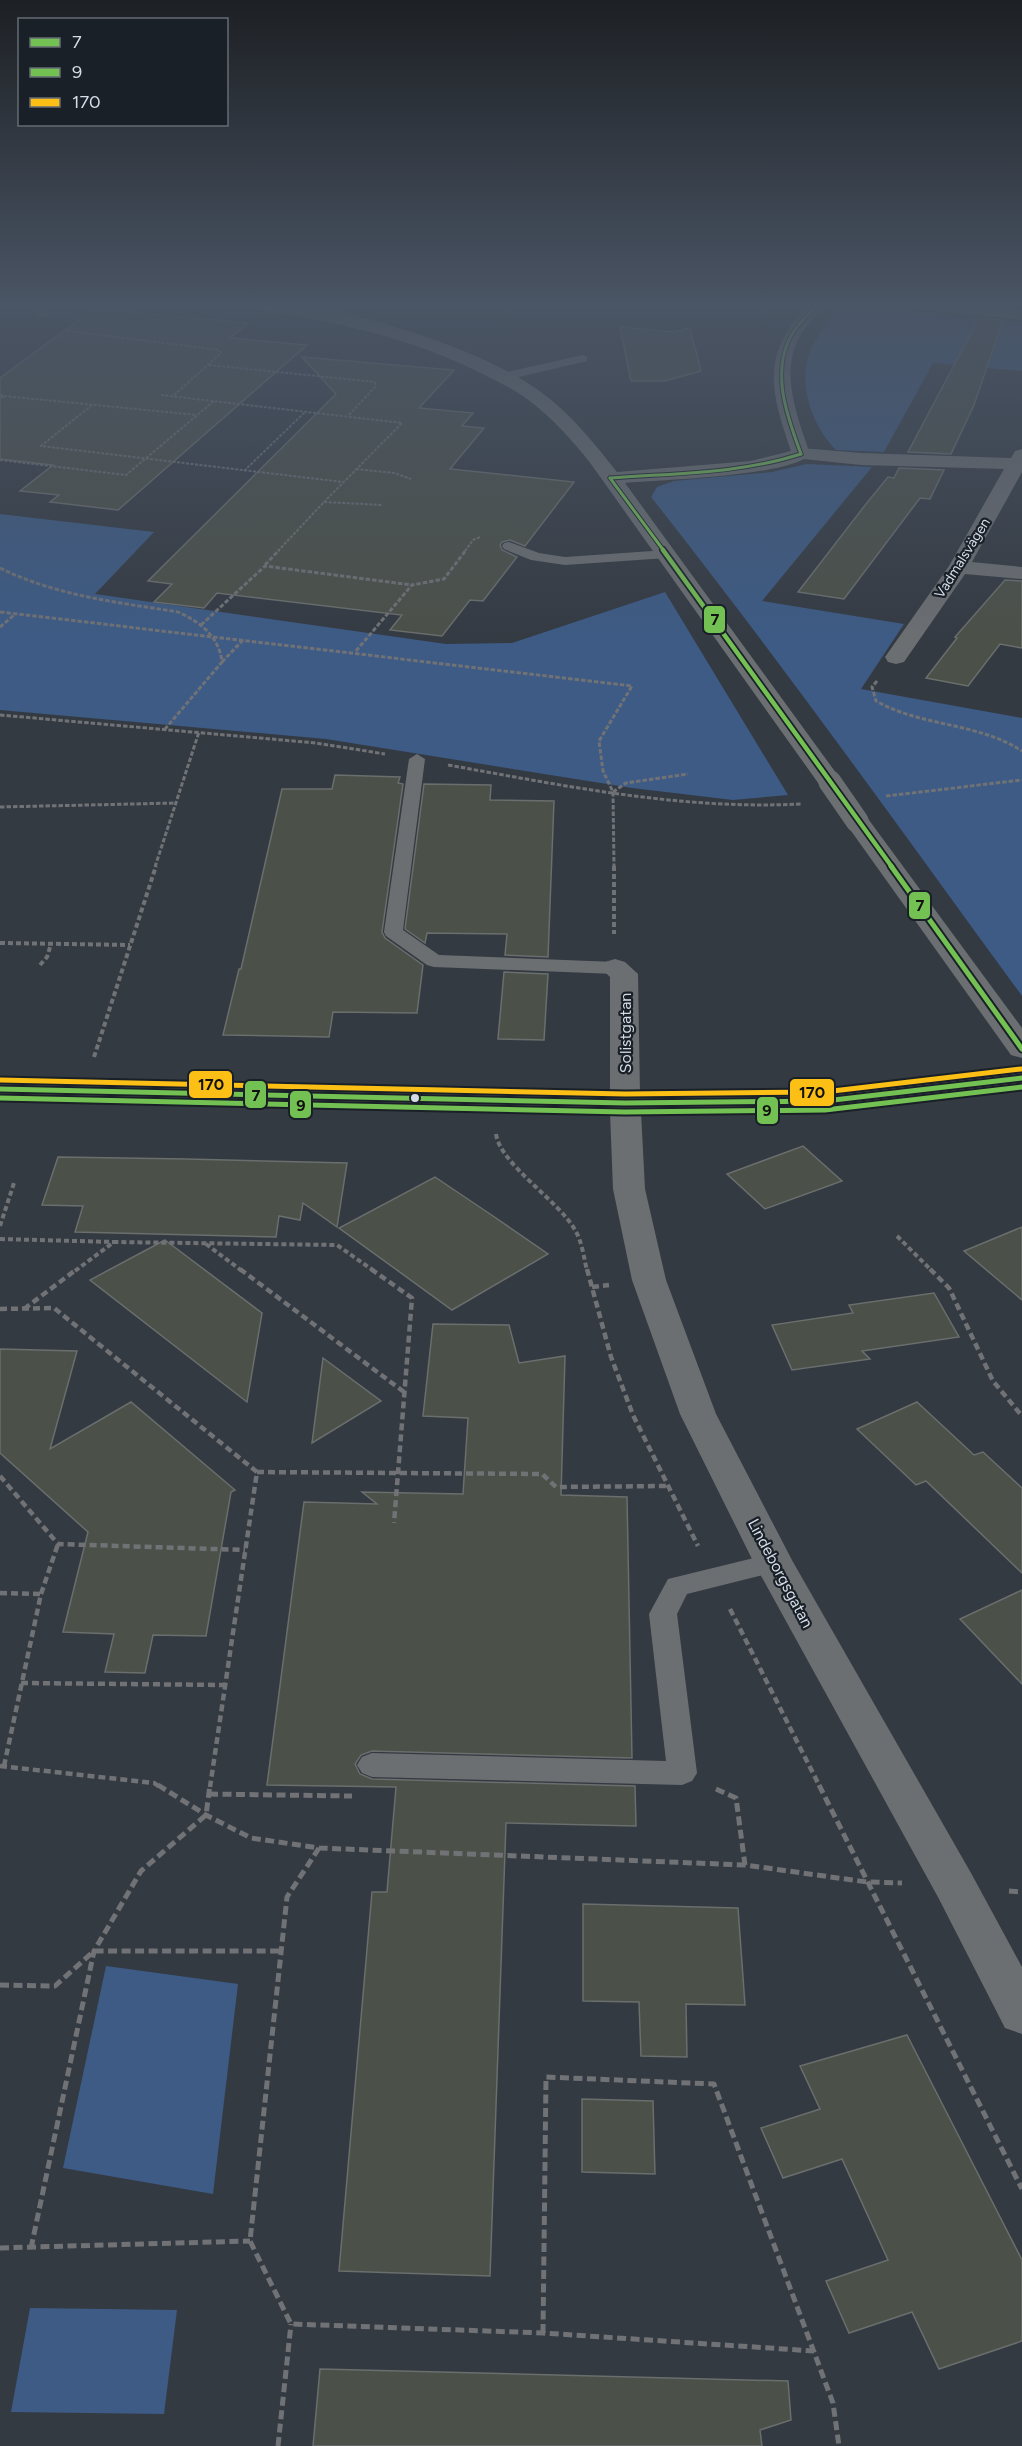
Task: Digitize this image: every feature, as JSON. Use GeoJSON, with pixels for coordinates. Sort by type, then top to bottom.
{"type":"FeatureCollection","features":[{"type":"Feature","properties":{"kind":"street"},"geometry":{"type":"LineString","coordinates":[[559,417],[578,435],[667,554],[1022,1049]]}},
{"type":"Feature","properties":{"kind":"street"},"geometry":{"type":"LineString","coordinates":[[788,417],[801,454]]}},
{"type":"Feature","properties":{"kind":"street"},"geometry":{"type":"LineString","coordinates":[[610,478],[751,467],[783,461],[801,454],[861,459],[1021,461]]}},
{"type":"Feature","properties":{"kind":"street","name":"Vadmalsvägen"},"geometry":{"type":"LineString","coordinates":[[896,657],[959,567],[1021,461]]}},
{"type":"Feature","properties":{"kind":"street"},"geometry":{"type":"LineString","coordinates":[[959,567],[1022,573]]}},
{"type":"Feature","properties":{"kind":"street","name":"Solistgatan"},"geometry":{"type":"LineString","coordinates":[[615,968],[624,974],[625,1103]]}},
{"type":"Feature","properties":{"kind":"street"},"geometry":{"type":"LineString","coordinates":[[0,1089],[625,1103],[825,1101],[1022,1078]]}},
{"type":"Feature","properties":{"kind":"street","name":"Lindeborgsgatan"},"geometry":{"type":"LineString","coordinates":[[625,1103],[629,1189],[649,1280],[699,1414],[774,1563],[955,1886],[1022,2013]]}},
{"type":"Feature","properties":{"kind":"lane"},"geometry":{"type":"LineString","coordinates":[[509,546],[536,557],[565,561],[667,554]]}},
{"type":"Feature","properties":{"kind":"lane"},"geometry":{"type":"LineString","coordinates":[[417,759],[393,932],[434,961],[615,968]]}},
{"type":"Feature","properties":{"kind":"lane"},"geometry":{"type":"LineString","coordinates":[[372,1765],[682,1773],[663,1614],[678,1586],[774,1563]]}},
{"type":"Feature","properties":{"kind":"path"},"geometry":{"type":"LineString","coordinates":[[77,417],[42,446],[343,482]]}},
{"type":"Feature","properties":{"kind":"path"},"geometry":{"type":"LineString","coordinates":[[0,460],[126,475],[195,417]]}},
{"type":"Feature","properties":{"kind":"path"},"geometry":{"type":"LineString","coordinates":[[243,471],[300,417]]}},
{"type":"Feature","properties":{"kind":"path"},"geometry":{"type":"LineString","coordinates":[[201,625],[265,566],[402,423],[356,417]]}},
{"type":"Feature","properties":{"kind":"path"},"geometry":{"type":"LineString","coordinates":[[356,469],[394,473],[411,479]]}},
{"type":"Feature","properties":{"kind":"path"},"geometry":{"type":"LineString","coordinates":[[324,502],[383,505]]}},
{"type":"Feature","properties":{"kind":"path"},"geometry":{"type":"LineString","coordinates":[[265,566],[412,585],[444,579],[472,540],[488,535]]}},
{"type":"Feature","properties":{"kind":"path"},"geometry":{"type":"LineString","coordinates":[[0,568],[63,594],[178,612],[192,617],[213,636],[222,650],[222,662]]}},
{"type":"Feature","properties":{"kind":"path"},"geometry":{"type":"LineString","coordinates":[[355,652],[412,585]]}},
{"type":"Feature","properties":{"kind":"path"},"geometry":{"type":"LineString","coordinates":[[0,612],[632,686],[599,741],[603,771],[613,792],[615,968]]}},
{"type":"Feature","properties":{"kind":"path"},"geometry":{"type":"LineString","coordinates":[[0,627],[15,614]]}},
{"type":"Feature","properties":{"kind":"path"},"geometry":{"type":"LineString","coordinates":[[165,729],[243,639]]}},
{"type":"Feature","properties":{"kind":"path"},"geometry":{"type":"LineString","coordinates":[[896,657],[872,687],[876,701],[895,712],[914,718],[992,736],[1022,751]]}},
{"type":"Feature","properties":{"kind":"path"},"geometry":{"type":"LineString","coordinates":[[0,715],[316,743],[706,805],[752,807],[812,803]]}},
{"type":"Feature","properties":{"kind":"path"},"geometry":{"type":"LineString","coordinates":[[93,1062],[199,732]]}},
{"type":"Feature","properties":{"kind":"path"},"geometry":{"type":"LineString","coordinates":[[613,792],[626,783],[687,774]]}},
{"type":"Feature","properties":{"kind":"path"},"geometry":{"type":"LineString","coordinates":[[882,796],[1022,780]]}},
{"type":"Feature","properties":{"kind":"path"},"geometry":{"type":"LineString","coordinates":[[0,807],[176,803]]}},
{"type":"Feature","properties":{"kind":"path"},"geometry":{"type":"LineString","coordinates":[[0,943],[130,945]]}},
{"type":"Feature","properties":{"kind":"path"},"geometry":{"type":"LineString","coordinates":[[40,965],[47,957],[51,944]]}},
{"type":"Feature","properties":{"kind":"path"},"geometry":{"type":"LineString","coordinates":[[0,1226],[14,1183]]}},
{"type":"Feature","properties":{"kind":"path"},"geometry":{"type":"LineString","coordinates":[[897,1236],[949,1288],[993,1381],[1022,1416]]}},
{"type":"Feature","properties":{"kind":"path"},"geometry":{"type":"LineString","coordinates":[[0,1239],[337,1245],[412,1298],[394,1523]]}},
{"type":"Feature","properties":{"kind":"path"},"geometry":{"type":"LineString","coordinates":[[23,1309],[114,1242]]}},
{"type":"Feature","properties":{"kind":"path"},"geometry":{"type":"LineString","coordinates":[[204,1243],[405,1393]]}},
{"type":"Feature","properties":{"kind":"path"},"geometry":{"type":"LineString","coordinates":[[0,1309],[54,1308],[257,1473],[542,1474],[556,1487],[669,1486]]}},
{"type":"Feature","properties":{"kind":"path"},"geometry":{"type":"LineString","coordinates":[[0,1985],[55,1986],[94,1951],[141,1871],[206,1815],[257,1473]]}},
{"type":"Feature","properties":{"kind":"path"},"geometry":{"type":"LineString","coordinates":[[0,1476],[58,1544],[245,1550]]}},
{"type":"Feature","properties":{"kind":"path"},"geometry":{"type":"LineString","coordinates":[[58,1544],[41,1594],[2,1766],[154,1783],[206,1815],[251,1838],[319,1848],[745,1865],[867,1882],[1022,1892]]}},
{"type":"Feature","properties":{"kind":"path"},"geometry":{"type":"LineString","coordinates":[[0,1593],[41,1594]]}},
{"type":"Feature","properties":{"kind":"path"},"geometry":{"type":"LineString","coordinates":[[21,1683],[225,1685]]}},
{"type":"Feature","properties":{"kind":"path"},"geometry":{"type":"LineString","coordinates":[[209,1794],[369,1796],[372,1765]]}},
{"type":"Feature","properties":{"kind":"path"},"geometry":{"type":"LineString","coordinates":[[682,1773],[736,1798],[745,1865]]}},
{"type":"Feature","properties":{"kind":"path"},"geometry":{"type":"LineString","coordinates":[[278,2446],[291,2324],[250,2241],[286,1897],[319,1848]]}},
{"type":"Feature","properties":{"kind":"path"},"geometry":{"type":"LineString","coordinates":[[94,1951],[281,1951]]}},
{"type":"Feature","properties":{"kind":"path"},"geometry":{"type":"LineString","coordinates":[[31,2248],[94,1951]]}},
{"type":"Feature","properties":{"kind":"path"},"geometry":{"type":"LineString","coordinates":[[543,2333],[546,2077],[714,2084],[833,2403],[839,2446]]}},
{"type":"Feature","properties":{"kind":"path"},"geometry":{"type":"LineString","coordinates":[[0,2248],[250,2241]]}},
{"type":"Feature","properties":{"kind":"path"},"geometry":{"type":"LineString","coordinates":[[291,2324],[543,2333],[814,2351]]}},
{"type":"Feature","properties":{"kind":"shaded area"},"geometry":{"type":"Polygon","coordinates":[[[814,417],[903,417],[884,452],[836,450],[819,428],[814,417]]]}},
{"type":"Feature","properties":{"kind":"shaded area"},"geometry":{"type":"Polygon","coordinates":[[[807,464],[872,467],[762,601],[904,624],[861,689],[1022,718],[1022,996],[793,682],[651,497],[657,487],[674,481],[772,472],[807,464]]]}},
{"type":"Feature","properties":{"kind":"shaded area"},"geometry":{"type":"Polygon","coordinates":[[[0,514],[154,532],[95,594],[446,644],[512,643],[665,592],[788,795],[733,800],[632,788],[326,739],[0,710],[0,514]]]}},
{"type":"Feature","properties":{"kind":"shaded area"},"geometry":{"type":"Polygon","coordinates":[[[106,1966],[238,1984],[213,2194],[63,2168],[106,1966]]]}},
{"type":"Feature","properties":{"kind":"shaded area"},"geometry":{"type":"Polygon","coordinates":[[[30,2308],[177,2310],[164,2414],[11,2412],[30,2308]]]}},
{"type":"Feature","properties":{"kind":"building"},"geometry":{"type":"Polygon","coordinates":[[[0,417],[224,417],[118,510],[50,502],[59,495],[20,491],[53,465],[0,459],[0,417]]]}},
{"type":"Feature","properties":{"kind":"building"},"geometry":{"type":"Polygon","coordinates":[[[313,417],[469,417],[462,426],[484,428],[450,469],[574,482],[525,546],[510,540],[502,542],[500,545],[502,550],[517,557],[483,601],[470,600],[442,636],[390,630],[402,615],[217,593],[204,608],[154,602],[172,584],[148,581],[313,417]]]}},
{"type":"Feature","properties":{"kind":"building"},"geometry":{"type":"Polygon","coordinates":[[[926,417],[968,417],[951,454],[908,452],[926,417]]]}},
{"type":"Feature","properties":{"kind":"building"},"geometry":{"type":"Polygon","coordinates":[[[899,468],[944,470],[930,499],[920,498],[844,599],[798,592],[866,504],[888,477],[894,478],[899,468]]]}},
{"type":"Feature","properties":{"kind":"building"},"geometry":{"type":"Polygon","coordinates":[[[1005,580],[1022,581],[1022,648],[1000,644],[968,686],[926,678],[957,638],[955,637],[1005,580]]]}},
{"type":"Feature","properties":{"kind":"building"},"geometry":{"type":"Polygon","coordinates":[[[335,775],[400,777],[398,783],[403,784],[382,932],[385,938],[423,965],[417,1013],[333,1012],[329,1037],[223,1035],[239,969],[241,969],[282,789],[332,789],[335,775]]]}},
{"type":"Feature","properties":{"kind":"building"},"geometry":{"type":"Polygon","coordinates":[[[424,784],[491,785],[490,800],[554,801],[548,957],[505,955],[507,934],[427,933],[425,943],[405,929],[424,784]]]}},
{"type":"Feature","properties":{"kind":"building"},"geometry":{"type":"Polygon","coordinates":[[[504,972],[548,974],[544,1040],[498,1039],[504,972]]]}},
{"type":"Feature","properties":{"kind":"building"},"geometry":{"type":"Polygon","coordinates":[[[803,1146],[842,1181],[765,1209],[727,1174],[803,1146]]]}},
{"type":"Feature","properties":{"kind":"building"},"geometry":{"type":"Polygon","coordinates":[[[58,1157],[347,1163],[337,1227],[303,1203],[300,1220],[279,1216],[276,1237],[75,1232],[83,1206],[42,1205],[58,1157]]]}},
{"type":"Feature","properties":{"kind":"building"},"geometry":{"type":"Polygon","coordinates":[[[435,1177],[548,1254],[452,1310],[339,1228],[435,1177]]]}},
{"type":"Feature","properties":{"kind":"building"},"geometry":{"type":"Polygon","coordinates":[[[1022,1227],[1022,1300],[964,1251],[1022,1227]]]}},
{"type":"Feature","properties":{"kind":"building"},"geometry":{"type":"Polygon","coordinates":[[[165,1240],[262,1313],[247,1402],[90,1280],[165,1240]]]}},
{"type":"Feature","properties":{"kind":"building"},"geometry":{"type":"Polygon","coordinates":[[[934,1293],[959,1337],[862,1351],[870,1359],[792,1370],[772,1325],[853,1313],[849,1305],[934,1293]]]}},
{"type":"Feature","properties":{"kind":"building"},"geometry":{"type":"Polygon","coordinates":[[[433,1324],[509,1325],[519,1363],[565,1356],[561,1495],[627,1497],[632,1758],[372,1751],[361,1755],[355,1764],[360,1774],[372,1779],[635,1786],[636,1826],[506,1823],[490,2276],[339,2271],[372,1892],[387,1892],[396,1787],[267,1785],[304,1502],[377,1504],[362,1492],[463,1494],[468,1418],[423,1416],[433,1324]]]}},
{"type":"Feature","properties":{"kind":"building"},"geometry":{"type":"Polygon","coordinates":[[[0,1349],[77,1351],[50,1449],[131,1402],[235,1490],[231,1492],[206,1636],[153,1635],[145,1673],[105,1672],[114,1634],[63,1632],[88,1532],[0,1453],[0,1349]]]}},
{"type":"Feature","properties":{"kind":"building"},"geometry":{"type":"Polygon","coordinates":[[[323,1358],[381,1401],[312,1443],[323,1358]]]}},
{"type":"Feature","properties":{"kind":"building"},"geometry":{"type":"Polygon","coordinates":[[[917,1402],[974,1455],[983,1452],[1022,1488],[1022,1573],[926,1481],[916,1485],[857,1429],[917,1402]]]}},
{"type":"Feature","properties":{"kind":"building"},"geometry":{"type":"Polygon","coordinates":[[[1022,1590],[1022,1684],[960,1619],[1022,1590]]]}},
{"type":"Feature","properties":{"kind":"building"},"geometry":{"type":"Polygon","coordinates":[[[583,1904],[738,1908],[745,2005],[686,2004],[687,2057],[641,2056],[639,2002],[583,2001],[583,1904]]]}},
{"type":"Feature","properties":{"kind":"building"},"geometry":{"type":"Polygon","coordinates":[[[907,2035],[1022,2260],[1022,2341],[939,2369],[912,2312],[849,2333],[826,2281],[888,2260],[842,2159],[783,2178],[761,2128],[820,2109],[800,2066],[907,2035]]]}},
{"type":"Feature","properties":{"kind":"building"},"geometry":{"type":"Polygon","coordinates":[[[582,2099],[653,2101],[655,2174],[582,2172],[582,2099]]]}},
{"type":"Feature","properties":{"kind":"building"},"geometry":{"type":"Polygon","coordinates":[[[320,2369],[788,2381],[791,2420],[760,2430],[762,2446],[313,2446],[320,2369]]]}},
{"type":"Feature","properties":{"kind":"transit line","name":"7"},"geometry":{"type":"LineString","coordinates":[[789,417],[801,454]]}},
{"type":"Feature","properties":{"kind":"transit line","name":"7"},"geometry":{"type":"LineString","coordinates":[[610,478],[733,470],[780,461],[801,454]]}},
{"type":"Feature","properties":{"kind":"transit line","name":"7"},"geometry":{"type":"LineString","coordinates":[[610,478],[738,651],[1022,1049]]}},
{"type":"Feature","properties":{"kind":"transit line","name":"170"},"geometry":{"type":"LineString","coordinates":[[0,1080],[625,1094],[824,1092],[1021,1069]]}},
{"type":"Feature","properties":{"kind":"transit line","name":"7"},"geometry":{"type":"LineString","coordinates":[[0,1089],[625,1103],[825,1101],[1022,1078]]}},
{"type":"Feature","properties":{"kind":"transit line","name":"9"},"geometry":{"type":"LineString","coordinates":[[0,1098],[625,1112],[825,1110],[1022,1087]]}}]}
